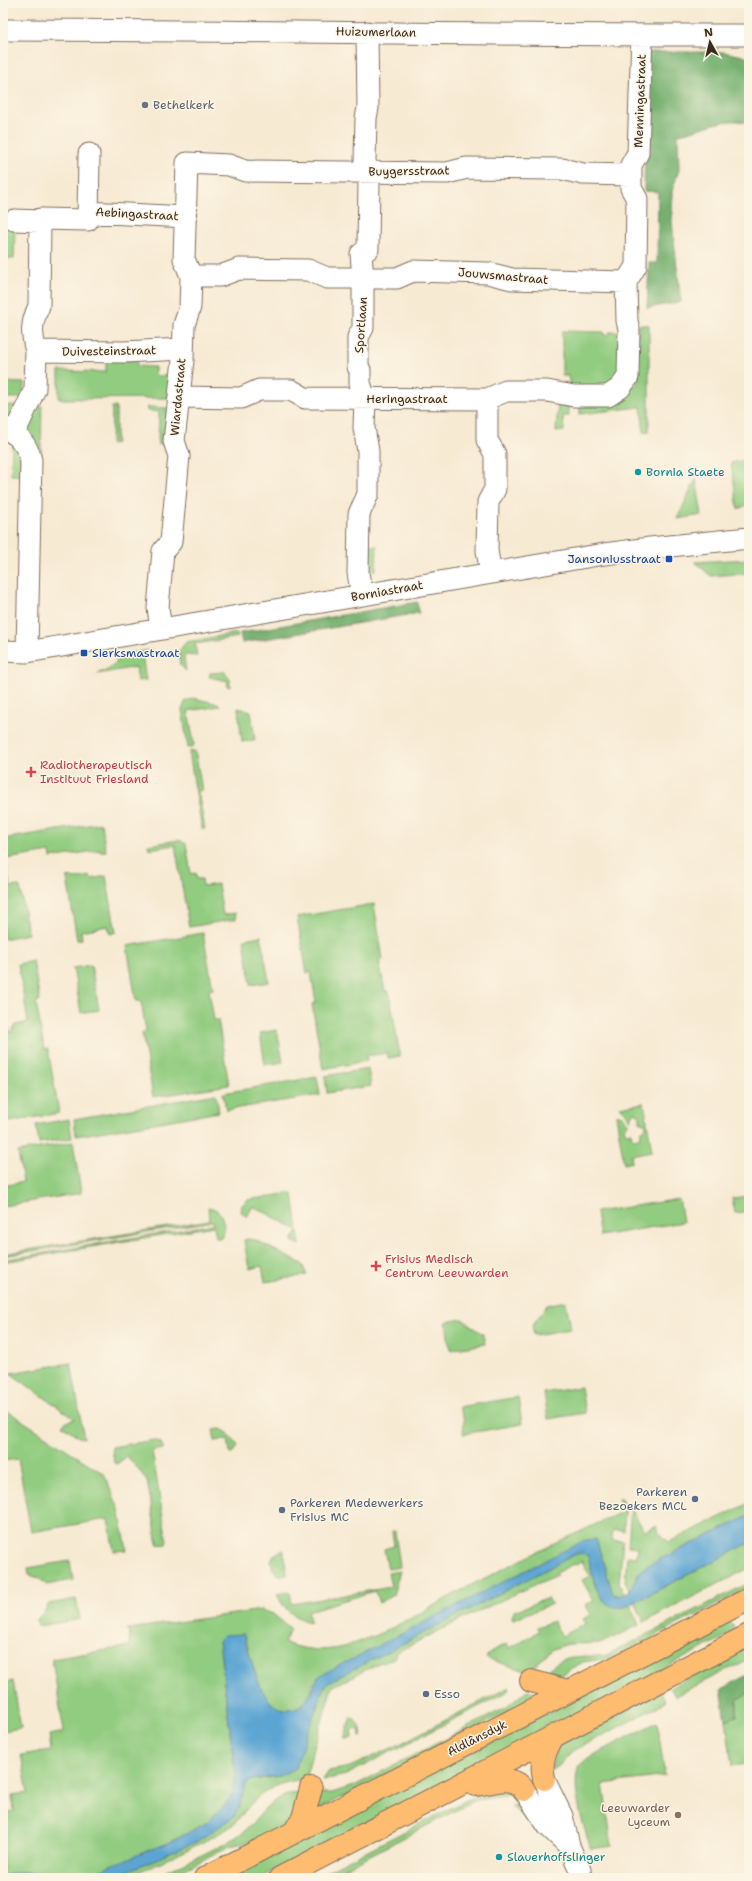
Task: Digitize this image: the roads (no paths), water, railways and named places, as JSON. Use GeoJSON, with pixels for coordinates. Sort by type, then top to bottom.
{"type":"FeatureCollection","features":[{"type":"Feature","properties":{"kind":"main road","name":"Aldlânsdyk"},"geometry":{"type":"LineString","coordinates":[[205,1878],[749,1598]]}},
{"type":"Feature","properties":{"kind":"main road"},"geometry":{"type":"LineString","coordinates":[[280,1878],[749,1635]]}},
{"type":"Feature","properties":{"kind":"main road"},"geometry":{"type":"LineString","coordinates":[[531,1681],[568,1691]]}},
{"type":"Feature","properties":{"kind":"main road"},"geometry":{"type":"LineString","coordinates":[[544,1779],[542,1762],[553,1736]]}},
{"type":"Feature","properties":{"kind":"main road"},"geometry":{"type":"LineString","coordinates":[[456,1787],[489,1784],[505,1779],[514,1781],[524,1790]]}},
{"type":"Feature","properties":{"kind":"main road"},"geometry":{"type":"LineString","coordinates":[[294,1832],[303,1818],[311,1788]]}},
{"type":"Feature","properties":{"kind":"street","name":"Huizumerlaan"},"geometry":{"type":"LineString","coordinates":[[3,30],[749,35]]}},
{"type":"Feature","properties":{"kind":"street","name":"Sportlaan"},"geometry":{"type":"LineString","coordinates":[[362,595],[358,573],[359,514],[368,494],[368,451],[364,428],[365,398],[360,383],[358,367],[358,337],[363,328],[363,278],[361,254],[368,249],[367,172],[365,161],[366,118],[368,108],[367,32]]}},
{"type":"Feature","properties":{"kind":"street","name":"Menningastraat"},"geometry":{"type":"LineString","coordinates":[[626,282],[636,266],[637,199],[631,188],[631,165],[638,153],[642,35]]}},
{"type":"Feature","properties":{"kind":"street","name":"Aebingastraat"},"geometry":{"type":"LineString","coordinates":[[40,220],[88,220],[89,154]]}},
{"type":"Feature","properties":{"kind":"street","name":"Buygersstraat"},"geometry":{"type":"LineString","coordinates":[[187,163],[229,164],[245,171],[447,173],[467,168],[538,168],[562,169],[583,174],[631,175]]}},
{"type":"Feature","properties":{"kind":"street","name":"Wiardastraat"},"geometry":{"type":"LineString","coordinates":[[162,629],[158,608],[164,552],[171,542],[179,456],[174,441],[179,397],[184,325],[190,307],[191,276],[184,259],[187,163]]}},
{"type":"Feature","properties":{"kind":"street","name":"Aebingastraat"},"geometry":{"type":"LineString","coordinates":[[88,212],[186,217]]}},
{"type":"Feature","properties":{"kind":"street"},"geometry":{"type":"LineString","coordinates":[[14,220],[40,220],[39,306],[33,319],[32,336],[36,351],[35,389],[9,430],[28,449],[31,460],[27,652]]}},
{"type":"Feature","properties":{"kind":"street","name":"Jouwsmastraat"},"geometry":{"type":"LineString","coordinates":[[191,276],[220,276],[239,269],[247,269],[308,270],[327,278],[397,278],[413,271],[488,273],[512,279],[626,282]]}},
{"type":"Feature","properties":{"kind":"street","name":"Heringastraat"},"geometry":{"type":"LineString","coordinates":[[179,397],[241,398],[259,390],[291,390],[305,398],[487,399],[506,391],[547,391],[574,396],[608,396],[620,388],[628,377],[626,282]]}},
{"type":"Feature","properties":{"kind":"street","name":"Duivesteinstraat"},"geometry":{"type":"LineString","coordinates":[[36,351],[124,352],[182,349]]}},
{"type":"Feature","properties":{"kind":"street"},"geometry":{"type":"LineString","coordinates":[[487,399],[487,440],[495,454],[495,489],[488,502],[487,551],[491,573]]}},
{"type":"Feature","properties":{"kind":"street","name":"Borniastraat"},"geometry":{"type":"LineString","coordinates":[[3,651],[27,652],[624,551],[749,538]]}},
{"type":"Feature","properties":{"kind":"street","name":"Borniastraat"},"geometry":{"type":"LineString","coordinates":[[3,663],[27,652]]}},
{"type":"Feature","properties":{"kind":"street"},"geometry":{"type":"LineString","coordinates":[[544,1779],[562,1816],[569,1846],[578,1866],[581,1878]]}},
{"type":"Feature","properties":{"kind":"street"},"geometry":{"type":"LineString","coordinates":[[524,1790],[548,1826],[569,1846]]}},
{"type":"Feature","properties":{"kind":"water"},"geometry":{"type":"Polygon","coordinates":[[[749,1516],[749,1543],[625,1607],[615,1607],[602,1599],[595,1583],[588,1556],[582,1553],[576,1554],[331,1681],[324,1687],[295,1768],[280,1776],[252,1780],[245,1785],[239,1807],[234,1817],[196,1842],[111,1878],[78,1878],[171,1842],[208,1822],[232,1797],[235,1772],[219,1640],[224,1635],[243,1634],[258,1681],[264,1693],[271,1702],[279,1708],[297,1708],[306,1701],[319,1676],[585,1540],[596,1539],[613,1594],[620,1596],[630,1591],[638,1573],[646,1566],[749,1516]]]}},
{"type":"Feature","properties":{"kind":"water"},"geometry":{"type":"Polygon","coordinates":[[[20,1872],[35,1872],[58,1878],[3,1878],[3,1876],[20,1872]]]}},
{"type":"Feature","properties":{"kind":"place","name":"Bethelkerk"},"geometry":{"type":"Point","coordinates":[145,105]}},
{"type":"Feature","properties":{"kind":"place","name":"Bornia Staete"},"geometry":{"type":"Point","coordinates":[638,472]}},
{"type":"Feature","properties":{"kind":"place","name":"Jansoniusstraat"},"geometry":{"type":"Point","coordinates":[669,559]}},
{"type":"Feature","properties":{"kind":"place","name":"Sierksmastraat"},"geometry":{"type":"Point","coordinates":[84,653]}},
{"type":"Feature","properties":{"kind":"place","name":"Radiotherapeutisch Instituut Friesland"},"geometry":{"type":"Point","coordinates":[31,772]}},
{"type":"Feature","properties":{"kind":"place","name":"Frisius Medisch Centrum Leeuwarden"},"geometry":{"type":"Point","coordinates":[376,1266]}},
{"type":"Feature","properties":{"kind":"place","name":"Parkeren Bezoekers MCL"},"geometry":{"type":"Point","coordinates":[695,1499]}},
{"type":"Feature","properties":{"kind":"place","name":"Parkeren Medewerkers Frisius MC"},"geometry":{"type":"Point","coordinates":[282,1510]}},
{"type":"Feature","properties":{"kind":"place","name":"Esso"},"geometry":{"type":"Point","coordinates":[426,1694]}},
{"type":"Feature","properties":{"kind":"place","name":"Leeuwarder Lyceum"},"geometry":{"type":"Point","coordinates":[678,1815]}},
{"type":"Feature","properties":{"kind":"place","name":"Slauerhoffslinger"},"geometry":{"type":"Point","coordinates":[499,1857]}}]}
